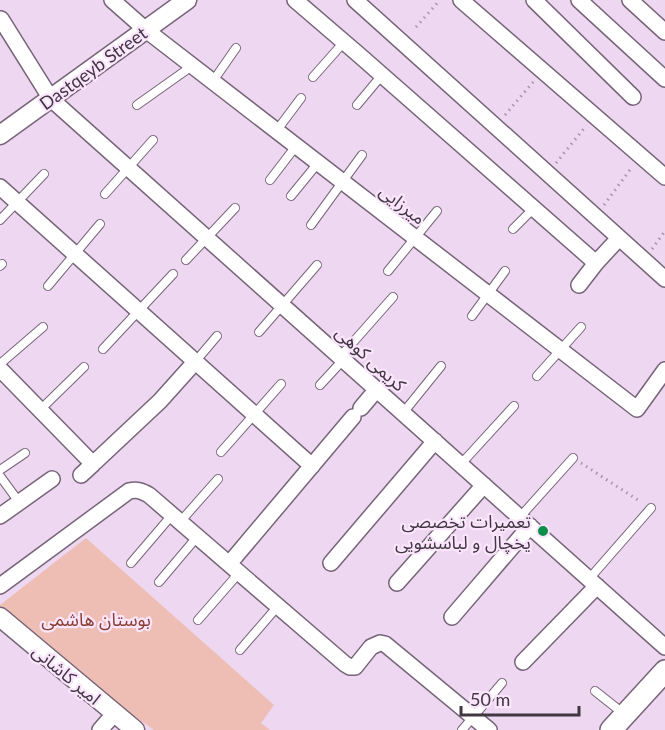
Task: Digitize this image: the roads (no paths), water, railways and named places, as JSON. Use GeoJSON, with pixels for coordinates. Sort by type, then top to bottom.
{"type":"FeatureCollection","features":[{"type":"Feature","properties":{"kind":"main road"},"geometry":{"type":"LineString","coordinates":[[619,725],[665,671]]}},
{"type":"Feature","properties":{"kind":"street","name":"میرزایی"},"geometry":{"type":"LineString","coordinates":[[112,0],[192,66],[637,408],[665,369]]}},
{"type":"Feature","properties":{"kind":"street"},"geometry":{"type":"LineString","coordinates":[[295,0],[596,263]]}},
{"type":"Feature","properties":{"kind":"street"},"geometry":{"type":"LineString","coordinates":[[355,0],[665,279]]}},
{"type":"Feature","properties":{"kind":"street"},"geometry":{"type":"LineString","coordinates":[[461,0],[665,177]]}},
{"type":"Feature","properties":{"kind":"street"},"geometry":{"type":"LineString","coordinates":[[534,0],[633,97]]}},
{"type":"Feature","properties":{"kind":"street"},"geometry":{"type":"LineString","coordinates":[[579,0],[665,79]]}},
{"type":"Feature","properties":{"kind":"street"},"geometry":{"type":"LineString","coordinates":[[630,0],[665,32]]}},
{"type":"Feature","properties":{"kind":"street","name":"Dastqeyb Street"},"geometry":{"type":"LineString","coordinates":[[0,135],[146,30],[180,2]]}},
{"type":"Feature","properties":{"kind":"street","name":"کریمی کوهی"},"geometry":{"type":"LineString","coordinates":[[1,19],[51,99],[665,646]]}},
{"type":"Feature","properties":{"kind":"street"},"geometry":{"type":"LineString","coordinates":[[0,187],[312,466]]}},
{"type":"Feature","properties":{"kind":"street"},"geometry":{"type":"LineString","coordinates":[[579,285],[619,238]]}},
{"type":"Feature","properties":{"kind":"street"},"geometry":{"type":"LineString","coordinates":[[81,475],[160,401],[195,362]]}},
{"type":"Feature","properties":{"kind":"street"},"geometry":{"type":"LineString","coordinates":[[2,373],[94,463]]}},
{"type":"Feature","properties":{"kind":"street"},"geometry":{"type":"LineString","coordinates":[[234,568],[312,466],[377,390]]}},
{"type":"Feature","properties":{"kind":"street"},"geometry":{"type":"LineString","coordinates":[[331,563],[435,441]]}},
{"type":"Feature","properties":{"kind":"street"},"geometry":{"type":"LineString","coordinates":[[0,516],[52,479]]}},
{"type":"Feature","properties":{"kind":"street"},"geometry":{"type":"LineString","coordinates":[[397,583],[484,485]]}},
{"type":"Feature","properties":{"kind":"street"},"geometry":{"type":"LineString","coordinates":[[0,586],[129,491],[142,491],[350,667],[355,667],[375,644],[385,644],[489,730]]}},
{"type":"Feature","properties":{"kind":"street"},"geometry":{"type":"LineString","coordinates":[[452,617],[525,522]]}},
{"type":"Feature","properties":{"kind":"street"},"geometry":{"type":"LineString","coordinates":[[523,662],[593,582]]}},
{"type":"Feature","properties":{"kind":"street","name":"امیر کاشانی"},"geometry":{"type":"LineString","coordinates":[[0,617],[135,730]]}},
{"type":"Feature","properties":{"kind":"street"},"geometry":{"type":"LineString","coordinates":[[100,730],[114,714]]}},
{"type":"Feature","properties":{"kind":"lane"},"geometry":{"type":"LineString","coordinates":[[313,77],[344,42]]}},
{"type":"Feature","properties":{"kind":"lane"},"geometry":{"type":"LineString","coordinates":[[213,81],[236,48]]}},
{"type":"Feature","properties":{"kind":"lane"},"geometry":{"type":"LineString","coordinates":[[137,105],[192,66]]}},
{"type":"Feature","properties":{"kind":"lane"},"geometry":{"type":"LineString","coordinates":[[357,105],[382,75]]}},
{"type":"Feature","properties":{"kind":"lane"},"geometry":{"type":"LineString","coordinates":[[277,130],[301,98]]}},
{"type":"Feature","properties":{"kind":"lane"},"geometry":{"type":"LineString","coordinates":[[105,194],[153,140]]}},
{"type":"Feature","properties":{"kind":"lane"},"geometry":{"type":"LineString","coordinates":[[270,180],[296,146]]}},
{"type":"Feature","properties":{"kind":"lane"},"geometry":{"type":"LineString","coordinates":[[311,225],[362,155]]}},
{"type":"Feature","properties":{"kind":"lane"},"geometry":{"type":"LineString","coordinates":[[291,196],[318,163]]}},
{"type":"Feature","properties":{"kind":"lane"},"geometry":{"type":"LineString","coordinates":[[0,220],[44,174]]}},
{"type":"Feature","properties":{"kind":"lane"},"geometry":{"type":"LineString","coordinates":[[186,261],[235,208]]}},
{"type":"Feature","properties":{"kind":"lane"},"geometry":{"type":"LineString","coordinates":[[513,230],[534,208]]}},
{"type":"Feature","properties":{"kind":"lane"},"geometry":{"type":"LineString","coordinates":[[387,271],[437,211]]}},
{"type":"Feature","properties":{"kind":"lane"},"geometry":{"type":"LineString","coordinates":[[48,286],[100,224]]}},
{"type":"Feature","properties":{"kind":"lane"},"geometry":{"type":"LineString","coordinates":[[259,332],[317,265]]}},
{"type":"Feature","properties":{"kind":"lane"},"geometry":{"type":"LineString","coordinates":[[472,316],[505,271]]}},
{"type":"Feature","properties":{"kind":"lane"},"geometry":{"type":"LineString","coordinates":[[103,349],[173,274]]}},
{"type":"Feature","properties":{"kind":"lane"},"geometry":{"type":"LineString","coordinates":[[320,385],[393,297]]}},
{"type":"Feature","properties":{"kind":"lane"},"geometry":{"type":"LineString","coordinates":[[2,373],[44,327]]}},
{"type":"Feature","properties":{"kind":"lane"},"geometry":{"type":"LineString","coordinates":[[537,376],[581,327]]}},
{"type":"Feature","properties":{"kind":"lane"},"geometry":{"type":"LineString","coordinates":[[195,362],[217,336]]}},
{"type":"Feature","properties":{"kind":"lane"},"geometry":{"type":"LineString","coordinates":[[403,413],[441,366]]}},
{"type":"Feature","properties":{"kind":"lane"},"geometry":{"type":"LineString","coordinates":[[40,410],[84,367]]}},
{"type":"Feature","properties":{"kind":"lane"},"geometry":{"type":"LineString","coordinates":[[221,452],[281,384]]}},
{"type":"Feature","properties":{"kind":"lane"},"geometry":{"type":"LineString","coordinates":[[461,464],[514,406]]}},
{"type":"Feature","properties":{"kind":"lane"},"geometry":{"type":"LineString","coordinates":[[0,470],[25,453]]}},
{"type":"Feature","properties":{"kind":"lane"},"geometry":{"type":"LineString","coordinates":[[525,522],[573,458]]}},
{"type":"Feature","properties":{"kind":"lane"},"geometry":{"type":"LineString","coordinates":[[0,476],[19,502]]}},
{"type":"Feature","properties":{"kind":"lane"},"geometry":{"type":"LineString","coordinates":[[132,563],[218,479]]}},
{"type":"Feature","properties":{"kind":"lane"},"geometry":{"type":"LineString","coordinates":[[593,582],[651,508]]}},
{"type":"Feature","properties":{"kind":"lane"},"geometry":{"type":"LineString","coordinates":[[159,582],[197,537]]}},
{"type":"Feature","properties":{"kind":"lane"},"geometry":{"type":"LineString","coordinates":[[198,620],[234,568]]}},
{"type":"Feature","properties":{"kind":"lane"},"geometry":{"type":"LineString","coordinates":[[240,650],[278,606]]}},
{"type":"Feature","properties":{"kind":"lane"},"geometry":{"type":"LineString","coordinates":[[462,730],[502,683]]}},
{"type":"Feature","properties":{"kind":"lane"},"geometry":{"type":"LineString","coordinates":[[595,691],[619,725]]}},
{"type":"Feature","properties":{"kind":"place","name":"تعمیرات تخصصی یخچال و لباسشویی"},"geometry":{"type":"Point","coordinates":[543,531]}},
{"type":"Feature","properties":{"kind":"park label","name":"بوستان هاشمی"},"geometry":{"type":"Point","coordinates":[96,619]}}]}
